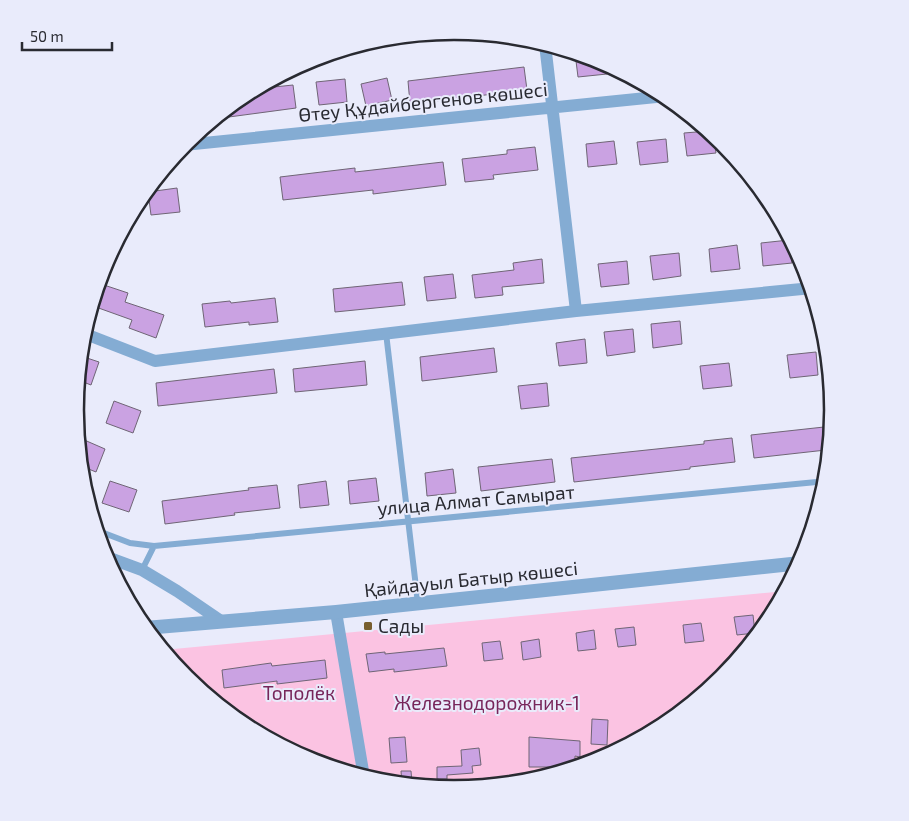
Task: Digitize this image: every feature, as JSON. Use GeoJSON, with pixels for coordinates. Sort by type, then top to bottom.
{"type":"FeatureCollection","features":[{"type":"Feature","properties":{"kind":"street"},"geometry":{"type":"LineString","coordinates":[[546,52],[554,107],[576,311]]}},
{"type":"Feature","properties":{"kind":"street","name":"Өтеу Құдайбергенов көшесі"},"geometry":{"type":"LineString","coordinates":[[198,144],[652,97]]}},
{"type":"Feature","properties":{"kind":"street"},"geometry":{"type":"LineString","coordinates":[[91,337],[155,361],[576,311],[804,289]]}},
{"type":"Feature","properties":{"kind":"street"},"geometry":{"type":"LineString","coordinates":[[116,560],[142,570],[221,621]]}},
{"type":"Feature","properties":{"kind":"street","name":"Қайдауыл Батыр көшесі"},"geometry":{"type":"LineString","coordinates":[[154,627],[418,604],[792,564]]}},
{"type":"Feature","properties":{"kind":"street"},"geometry":{"type":"LineString","coordinates":[[336,612],[363,769]]}},
{"type":"Feature","properties":{"kind":"lane"},"geometry":{"type":"LineString","coordinates":[[386,333],[418,604]]}},
{"type":"Feature","properties":{"kind":"lane","name":"улица Алмат Самырат"},"geometry":{"type":"LineString","coordinates":[[105,534],[130,543],[154,546],[818,483]]}},
{"type":"Feature","properties":{"kind":"lane"},"geometry":{"type":"LineString","coordinates":[[142,570],[154,546]]}},
{"type":"Feature","properties":{"kind":"green space","name":"Железнодорожник-1"},"geometry":{"type":"Polygon","coordinates":[[[777,592],[763,616],[733,655],[699,689],[660,719],[596,753],[550,768],[503,778],[454,781],[406,778],[359,768],[313,753],[249,719],[210,689],[171,649],[777,592]]]}},
{"type":"Feature","properties":{"kind":"building"},"geometry":{"type":"Polygon","coordinates":[[[576,61],[607,73],[607,74],[578,77],[576,61]]]}},
{"type":"Feature","properties":{"kind":"building"},"geometry":{"type":"Polygon","coordinates":[[[524,67],[527,90],[410,104],[408,81],[524,67]]]}},
{"type":"Feature","properties":{"kind":"building"},"geometry":{"type":"Polygon","coordinates":[[[387,78],[392,100],[366,106],[361,84],[387,78]]]}},
{"type":"Feature","properties":{"kind":"building"},"geometry":{"type":"Polygon","coordinates":[[[345,79],[347,102],[319,105],[316,82],[345,79]]]}},
{"type":"Feature","properties":{"kind":"building"},"geometry":{"type":"Polygon","coordinates":[[[293,85],[296,108],[229,117],[249,102],[275,87],[293,85]]]}},
{"type":"Feature","properties":{"kind":"building"},"geometry":{"type":"Polygon","coordinates":[[[699,132],[715,148],[716,153],[687,156],[684,133],[699,132]]]}},
{"type":"Feature","properties":{"kind":"building"},"geometry":{"type":"Polygon","coordinates":[[[666,139],[668,162],[640,165],[637,142],[666,139]]]}},
{"type":"Feature","properties":{"kind":"building"},"geometry":{"type":"Polygon","coordinates":[[[614,141],[617,164],[588,167],[586,144],[614,141]]]}},
{"type":"Feature","properties":{"kind":"building"},"geometry":{"type":"Polygon","coordinates":[[[535,147],[538,170],[493,175],[494,179],[465,182],[462,159],[507,154],[507,150],[535,147]]]}},
{"type":"Feature","properties":{"kind":"building"},"geometry":{"type":"Polygon","coordinates":[[[443,162],[446,185],[373,194],[373,190],[283,200],[280,177],[355,168],[355,172],[443,162]]]}},
{"type":"Feature","properties":{"kind":"building"},"geometry":{"type":"Polygon","coordinates":[[[177,188],[180,212],[151,215],[149,201],[157,191],[177,188]]]}},
{"type":"Feature","properties":{"kind":"building"},"geometry":{"type":"Polygon","coordinates":[[[784,241],[791,256],[792,263],[763,266],[761,243],[784,241]]]}},
{"type":"Feature","properties":{"kind":"building"},"geometry":{"type":"Polygon","coordinates":[[[737,245],[740,269],[711,272],[709,249],[737,245]]]}},
{"type":"Feature","properties":{"kind":"building"},"geometry":{"type":"Polygon","coordinates":[[[679,253],[681,276],[653,280],[650,256],[679,253]]]}},
{"type":"Feature","properties":{"kind":"building"},"geometry":{"type":"Polygon","coordinates":[[[542,259],[544,283],[502,287],[503,295],[475,298],[472,275],[514,270],[513,263],[542,259]]]}},
{"type":"Feature","properties":{"kind":"building"},"geometry":{"type":"Polygon","coordinates":[[[627,261],[629,284],[601,287],[598,264],[627,261]]]}},
{"type":"Feature","properties":{"kind":"building"},"geometry":{"type":"Polygon","coordinates":[[[453,274],[456,298],[427,301],[424,277],[453,274]]]}},
{"type":"Feature","properties":{"kind":"building"},"geometry":{"type":"Polygon","coordinates":[[[402,282],[405,305],[335,312],[333,289],[402,282]]]}},
{"type":"Feature","properties":{"kind":"building"},"geometry":{"type":"Polygon","coordinates":[[[106,286],[128,293],[125,302],[164,315],[156,338],[129,328],[132,320],[99,308],[106,286]]]}},
{"type":"Feature","properties":{"kind":"building"},"geometry":{"type":"Polygon","coordinates":[[[275,298],[278,322],[249,325],[249,322],[205,327],[202,304],[275,298]]]}},
{"type":"Feature","properties":{"kind":"building"},"geometry":{"type":"Polygon","coordinates":[[[680,321],[682,344],[653,348],[651,324],[680,321]]]}},
{"type":"Feature","properties":{"kind":"building"},"geometry":{"type":"Polygon","coordinates":[[[633,329],[635,352],[607,356],[604,332],[633,329]]]}},
{"type":"Feature","properties":{"kind":"building"},"geometry":{"type":"Polygon","coordinates":[[[585,339],[587,363],[559,366],[556,343],[585,339]]]}},
{"type":"Feature","properties":{"kind":"building"},"geometry":{"type":"Polygon","coordinates":[[[494,348],[497,372],[422,381],[420,357],[494,348]]]}},
{"type":"Feature","properties":{"kind":"building"},"geometry":{"type":"Polygon","coordinates":[[[816,352],[818,375],[790,378],[787,355],[816,352]]]}},
{"type":"Feature","properties":{"kind":"building"},"geometry":{"type":"Polygon","coordinates":[[[88,358],[99,362],[91,385],[85,383],[88,358]]]}},
{"type":"Feature","properties":{"kind":"building"},"geometry":{"type":"Polygon","coordinates":[[[365,361],[367,385],[295,392],[293,369],[365,361]]]}},
{"type":"Feature","properties":{"kind":"building"},"geometry":{"type":"Polygon","coordinates":[[[729,363],[732,386],[703,389],[700,366],[729,363]]]}},
{"type":"Feature","properties":{"kind":"building"},"geometry":{"type":"Polygon","coordinates":[[[274,369],[277,393],[158,406],[156,383],[274,369]]]}},
{"type":"Feature","properties":{"kind":"building"},"geometry":{"type":"Polygon","coordinates":[[[547,383],[549,406],[521,409],[518,386],[547,383]]]}},
{"type":"Feature","properties":{"kind":"building"},"geometry":{"type":"Polygon","coordinates":[[[114,401],[141,411],[133,433],[106,423],[114,401]]]}},
{"type":"Feature","properties":{"kind":"building"},"geometry":{"type":"Polygon","coordinates":[[[824,427],[823,450],[754,458],[751,435],[824,427]]]}},
{"type":"Feature","properties":{"kind":"building"},"geometry":{"type":"Polygon","coordinates":[[[732,438],[735,462],[574,482],[571,458],[704,444],[704,441],[732,438]]]}},
{"type":"Feature","properties":{"kind":"building"},"geometry":{"type":"Polygon","coordinates":[[[85,441],[105,449],[96,472],[89,469],[85,441]]]}},
{"type":"Feature","properties":{"kind":"building"},"geometry":{"type":"Polygon","coordinates":[[[552,459],[555,482],[481,491],[478,467],[552,459]]]}},
{"type":"Feature","properties":{"kind":"building"},"geometry":{"type":"Polygon","coordinates":[[[453,469],[456,493],[427,496],[425,473],[453,469]]]}},
{"type":"Feature","properties":{"kind":"building"},"geometry":{"type":"Polygon","coordinates":[[[376,478],[379,501],[350,504],[348,481],[376,478]]]}},
{"type":"Feature","properties":{"kind":"building"},"geometry":{"type":"Polygon","coordinates":[[[110,481],[137,490],[129,512],[102,503],[110,481]]]}},
{"type":"Feature","properties":{"kind":"building"},"geometry":{"type":"Polygon","coordinates":[[[326,481],[329,505],[300,508],[298,485],[326,481]]]}},
{"type":"Feature","properties":{"kind":"building"},"geometry":{"type":"Polygon","coordinates":[[[277,485],[280,508],[165,524],[162,501],[277,485]]]}},
{"type":"Feature","properties":{"kind":"building"},"geometry":{"type":"Polygon","coordinates":[[[753,615],[754,627],[750,634],[737,635],[734,617],[753,615]]]}},
{"type":"Feature","properties":{"kind":"building"},"geometry":{"type":"Polygon","coordinates":[[[701,623],[704,641],[685,643],[683,625],[701,623]]]}},
{"type":"Feature","properties":{"kind":"building"},"geometry":{"type":"Polygon","coordinates":[[[634,627],[636,645],[618,647],[615,629],[634,627]]]}},
{"type":"Feature","properties":{"kind":"building"},"geometry":{"type":"Polygon","coordinates":[[[594,630],[596,649],[578,651],[576,633],[594,630]]]}},
{"type":"Feature","properties":{"kind":"building"},"geometry":{"type":"Polygon","coordinates":[[[539,639],[541,657],[523,660],[521,642],[539,639]]]}},
{"type":"Feature","properties":{"kind":"building"},"geometry":{"type":"Polygon","coordinates":[[[500,641],[503,659],[484,661],[482,643],[500,641]]]}},
{"type":"Feature","properties":{"kind":"building"},"geometry":{"type":"Polygon","coordinates":[[[444,648],[447,666],[394,672],[394,669],[369,672],[366,654],[444,648]]]}},
{"type":"Feature","properties":{"kind":"building"},"geometry":{"type":"Polygon","coordinates":[[[325,660],[327,678],[277,684],[277,681],[224,688],[222,670],[271,663],[272,666],[325,660]]]}},
{"type":"Feature","properties":{"kind":"building"},"geometry":{"type":"Polygon","coordinates":[[[592,719],[608,720],[607,745],[591,744],[592,719]]]}},
{"type":"Feature","properties":{"kind":"building"},"geometry":{"type":"Polygon","coordinates":[[[405,737],[407,762],[391,763],[389,738],[405,737]]]}},
{"type":"Feature","properties":{"kind":"building"},"geometry":{"type":"Polygon","coordinates":[[[529,737],[580,741],[580,757],[575,756],[575,761],[553,767],[529,767],[529,737]]]}},
{"type":"Feature","properties":{"kind":"building"},"geometry":{"type":"Polygon","coordinates":[[[479,748],[481,765],[472,766],[473,773],[447,775],[447,779],[437,779],[437,767],[462,766],[461,750],[479,748]]]}},
{"type":"Feature","properties":{"kind":"building"},"geometry":{"type":"Polygon","coordinates":[[[401,771],[411,771],[412,778],[401,777],[401,771]]]}},
{"type":"Feature","properties":{"kind":"place","name":"Сады"},"geometry":{"type":"Point","coordinates":[368,626]}},
{"type":"Feature","properties":{"kind":"park label","name":"Тополёк"},"geometry":{"type":"Point","coordinates":[299,693]}}]}
